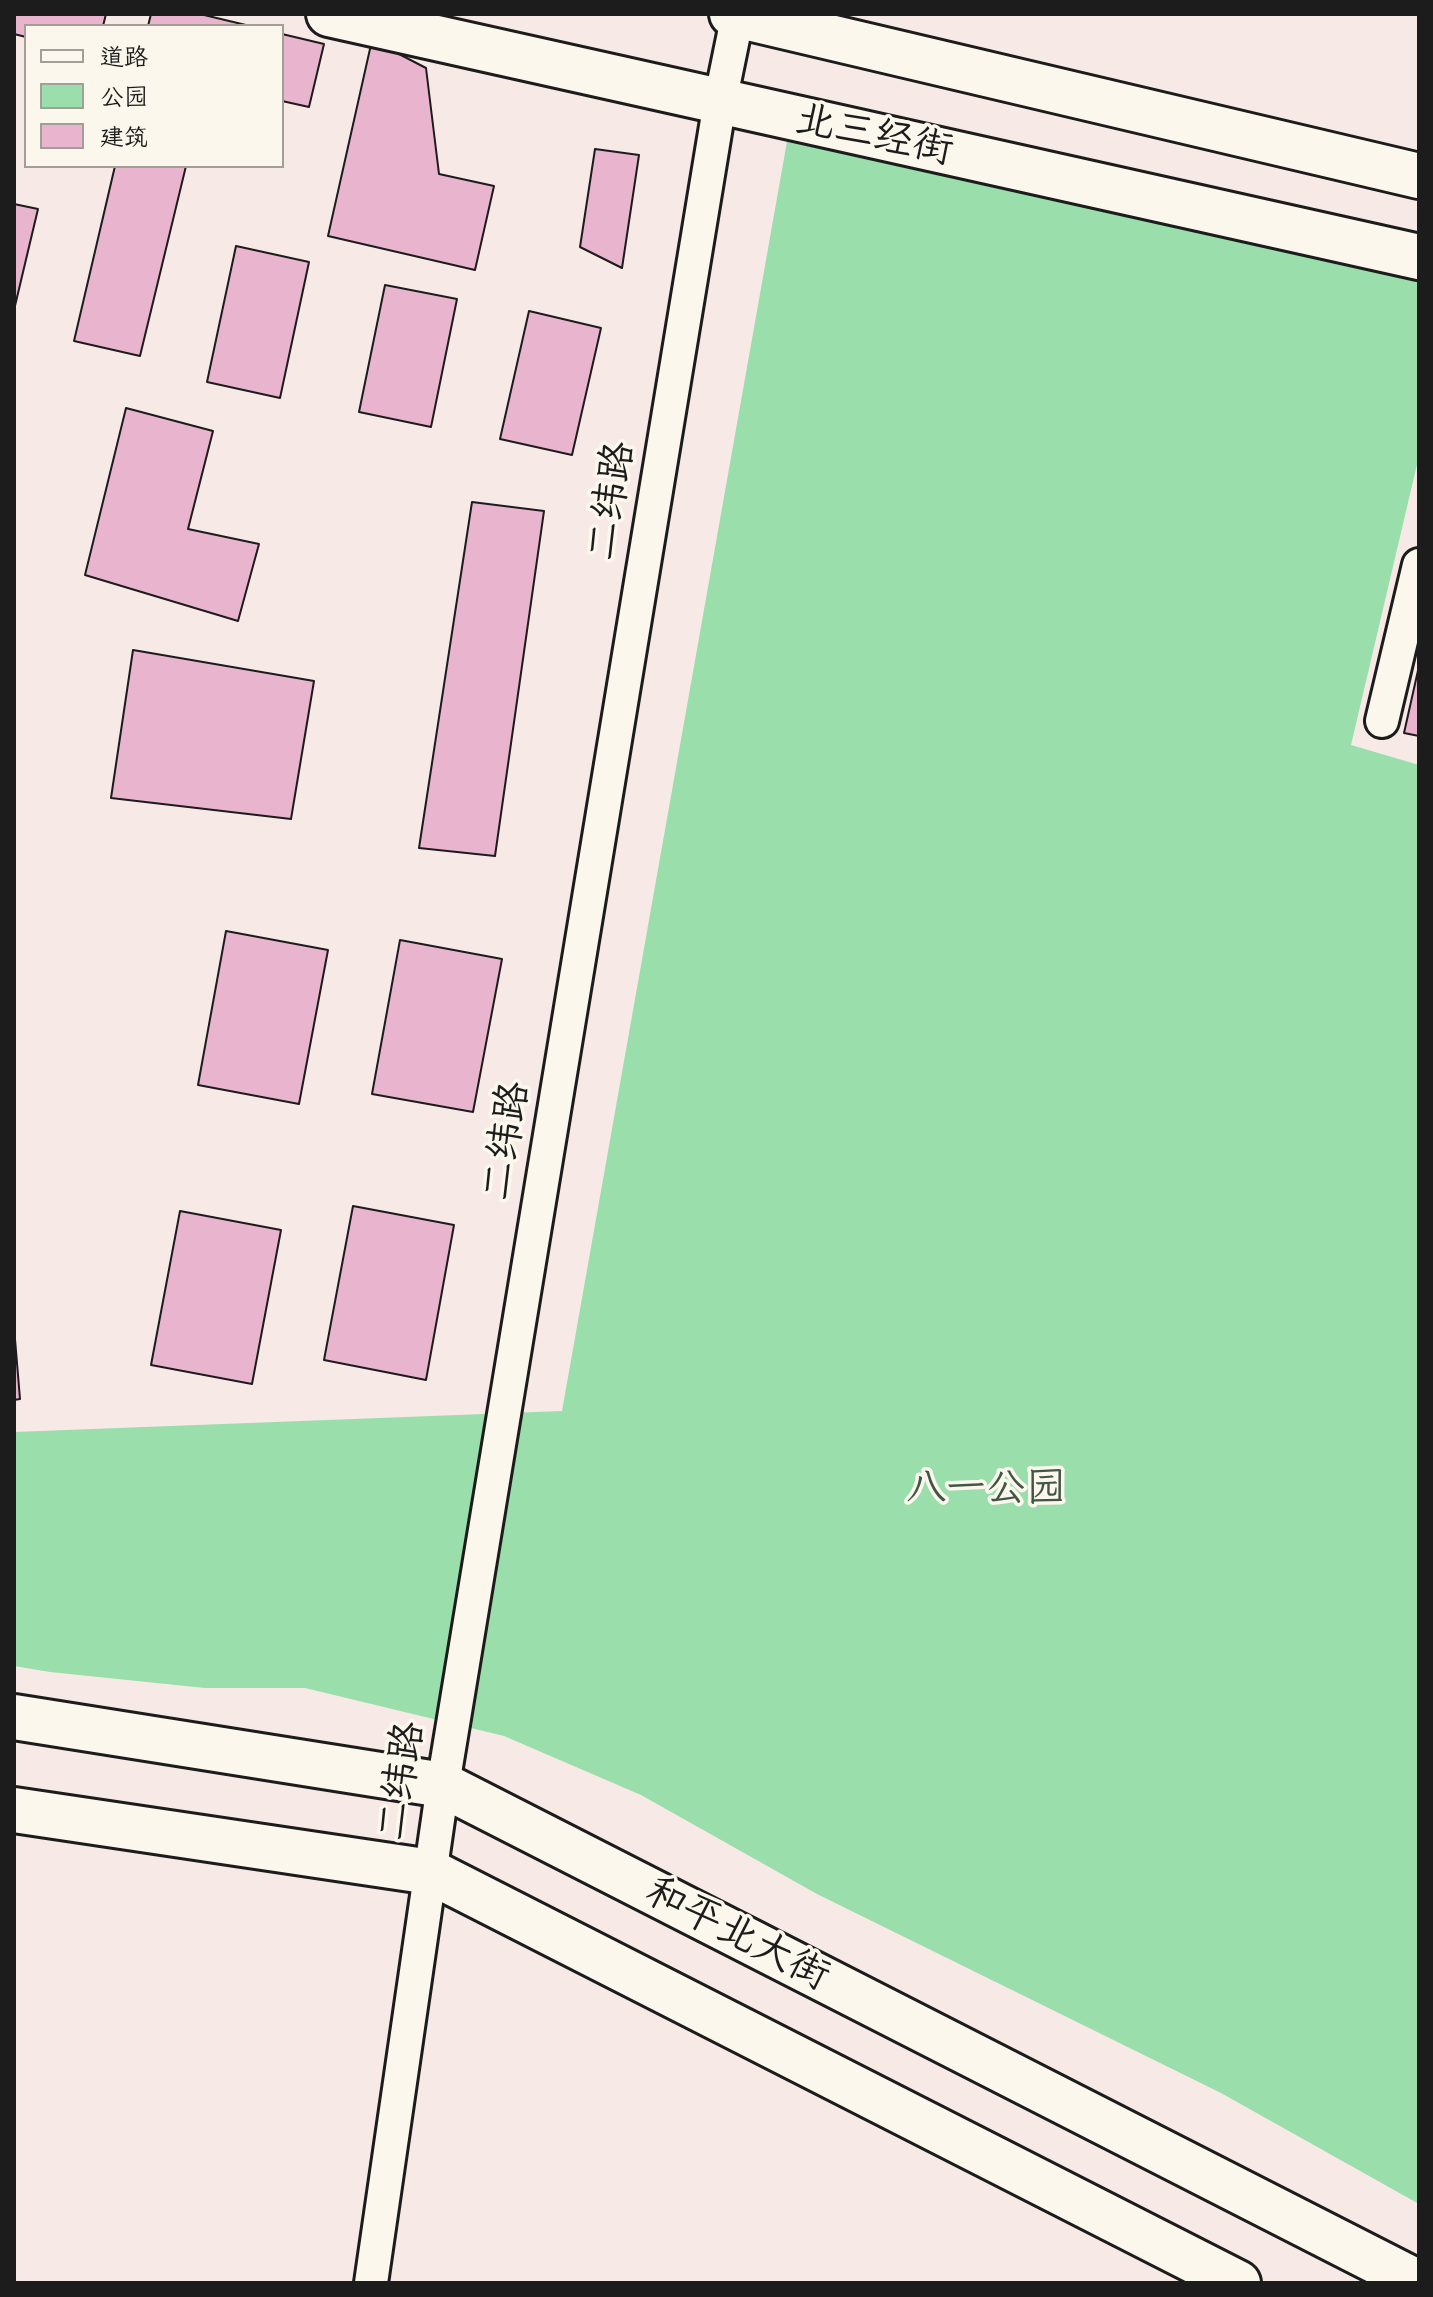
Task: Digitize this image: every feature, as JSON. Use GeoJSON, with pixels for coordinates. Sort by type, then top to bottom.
{"type":"FeatureCollection","features":[{"type":"Feature","properties":{"kind":"main road","name":"北三经街"},"geometry":{"type":"LineString","coordinates":[[329,14],[1419,257]]}},
{"type":"Feature","properties":{"kind":"main road"},"geometry":{"type":"LineString","coordinates":[[736,14],[1419,176]]}},
{"type":"Feature","properties":{"kind":"main road","name":"和平北大街"},"geometry":{"type":"LineString","coordinates":[[14,1717],[443,1785],[1419,2283]]}},
{"type":"Feature","properties":{"kind":"main road","name":"和平北大街"},"geometry":{"type":"LineString","coordinates":[[14,1810],[431,1872],[1238,2283]]}},
{"type":"Feature","properties":{"kind":"street","name":"二纬路"},"geometry":{"type":"LineString","coordinates":[[371,2283],[443,1785],[736,14]]}},
{"type":"Feature","properties":{"kind":"street"},"geometry":{"type":"LineString","coordinates":[[1382,721],[1419,565]]}},
{"type":"Feature","properties":{"kind":"green space","name":"八一公园"},"geometry":{"type":"Polygon","coordinates":[[[794,102],[1419,233],[1419,456],[1351,745],[1419,765],[1419,2204],[1221,2093],[817,1894],[641,1795],[504,1736],[305,1688],[205,1688],[14,1666],[14,1432],[562,1411],[794,102]]]}},
{"type":"Feature","properties":{"kind":"building"},"geometry":{"type":"Polygon","coordinates":[[[14,14],[106,14],[104,24],[24,24],[24,36],[14,34],[14,14]]]}},
{"type":"Feature","properties":{"kind":"building"},"geometry":{"type":"Polygon","coordinates":[[[151,14],[200,14],[242,24],[148,24],[151,14]]]}},
{"type":"Feature","properties":{"kind":"building"},"geometry":{"type":"Polygon","coordinates":[[[284,34],[324,44],[309,107],[284,101],[284,34]]]}},
{"type":"Feature","properties":{"kind":"building"},"geometry":{"type":"Polygon","coordinates":[[[372,40],[426,68],[439,174],[494,186],[475,270],[328,236],[372,40]]]}},
{"type":"Feature","properties":{"kind":"building"},"geometry":{"type":"Polygon","coordinates":[[[595,149],[639,155],[622,268],[580,247],[595,149]]]}},
{"type":"Feature","properties":{"kind":"building"},"geometry":{"type":"Polygon","coordinates":[[[115,168],[186,168],[140,356],[74,341],[115,168]]]}},
{"type":"Feature","properties":{"kind":"building"},"geometry":{"type":"Polygon","coordinates":[[[14,204],[38,209],[14,310],[14,204]]]}},
{"type":"Feature","properties":{"kind":"building"},"geometry":{"type":"Polygon","coordinates":[[[236,246],[309,262],[280,398],[207,382],[236,246]]]}},
{"type":"Feature","properties":{"kind":"building"},"geometry":{"type":"Polygon","coordinates":[[[385,285],[457,299],[431,427],[359,412],[385,285]]]}},
{"type":"Feature","properties":{"kind":"building"},"geometry":{"type":"Polygon","coordinates":[[[529,311],[601,328],[572,455],[500,439],[529,311]]]}},
{"type":"Feature","properties":{"kind":"building"},"geometry":{"type":"Polygon","coordinates":[[[126,408],[213,431],[188,529],[259,544],[238,621],[85,575],[126,408]]]}},
{"type":"Feature","properties":{"kind":"building"},"geometry":{"type":"Polygon","coordinates":[[[472,502],[544,511],[495,856],[419,848],[472,502]]]}},
{"type":"Feature","properties":{"kind":"building"},"geometry":{"type":"Polygon","coordinates":[[[133,650],[314,681],[291,819],[111,798],[133,650]]]}},
{"type":"Feature","properties":{"kind":"building"},"geometry":{"type":"Polygon","coordinates":[[[1419,666],[1419,736],[1404,733],[1419,666]]]}},
{"type":"Feature","properties":{"kind":"building"},"geometry":{"type":"Polygon","coordinates":[[[226,931],[328,950],[299,1104],[198,1085],[226,931]]]}},
{"type":"Feature","properties":{"kind":"building"},"geometry":{"type":"Polygon","coordinates":[[[400,940],[502,959],[473,1112],[372,1094],[400,940]]]}},
{"type":"Feature","properties":{"kind":"building"},"geometry":{"type":"Polygon","coordinates":[[[353,1206],[454,1225],[426,1380],[324,1360],[353,1206]]]}},
{"type":"Feature","properties":{"kind":"building"},"geometry":{"type":"Polygon","coordinates":[[[180,1211],[281,1230],[252,1384],[151,1365],[180,1211]]]}},
{"type":"Feature","properties":{"kind":"building"},"geometry":{"type":"Polygon","coordinates":[[[14,1327],[20,1399],[14,1400],[14,1327]]]}}]}
